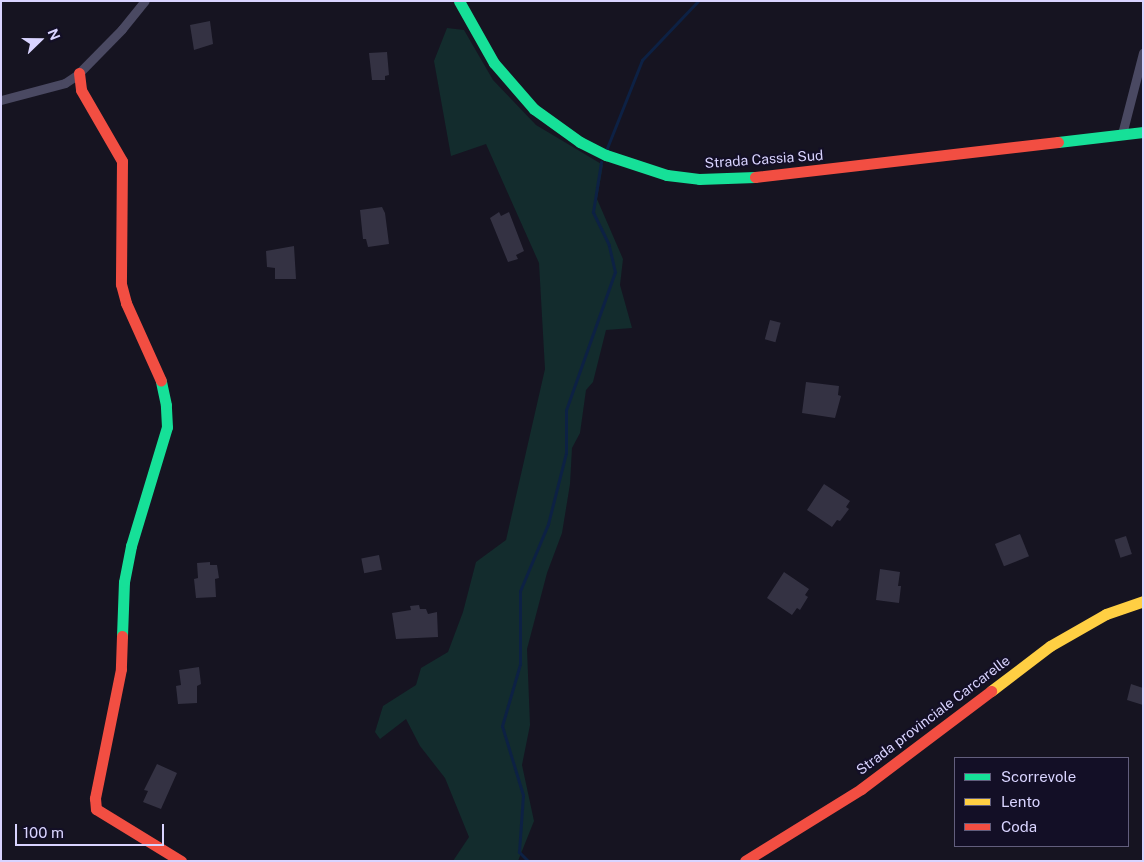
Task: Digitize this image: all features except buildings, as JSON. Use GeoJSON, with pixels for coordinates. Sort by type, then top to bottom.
{"type":"FeatureCollection","features":[{"type":"Feature","properties":{"kind":"main road","name":"Strada Cassia Sud"},"geometry":{"type":"LineString","coordinates":[[460,1],[494,63],[534,109],[580,142],[606,155],[667,175],[698,179],[758,177],[1143,132]]}},
{"type":"Feature","properties":{"kind":"main road"},"geometry":{"type":"LineString","coordinates":[[79,73],[81,90],[122,161],[120,284],[126,303],[160,379],[166,405],[167,420],[167,427],[131,546],[124,582],[121,669],[95,798],[96,809],[181,861]]}},
{"type":"Feature","properties":{"kind":"main road","name":"Strada provinciale Carcarelle"},"geometry":{"type":"LineString","coordinates":[[745,861],[861,790],[1050,646],[1106,614],[1143,601]]}},
{"type":"Feature","properties":{"kind":"street"},"geometry":{"type":"LineString","coordinates":[[1,100],[65,83],[79,73],[122,29],[145,1]]}},
{"type":"Feature","properties":{"kind":"street"},"geometry":{"type":"LineString","coordinates":[[1122,134],[1143,53]]}},
{"type":"Feature","properties":{"kind":"green space"},"geometry":{"type":"Polygon","coordinates":[[[447,28],[464,30],[493,80],[536,125],[603,165],[597,199],[623,259],[620,285],[632,328],[606,330],[593,382],[586,390],[580,433],[572,448],[570,484],[562,533],[547,573],[527,649],[530,725],[522,765],[534,821],[518,861],[453,861],[469,837],[445,778],[420,746],[406,719],[380,739],[375,732],[383,706],[416,685],[421,668],[448,652],[463,612],[476,562],[506,540],[545,369],[539,263],[486,144],[451,156],[434,61],[447,28]]]}},
{"type":"Feature","properties":{"kind":"waterway"},"geometry":{"type":"LineString","coordinates":[[607,148],[642,60],[698,1]]}},
{"type":"Feature","properties":{"kind":"waterway"},"geometry":{"type":"LineString","coordinates":[[528,861],[519,852],[523,795],[502,726],[520,664],[520,591],[548,524],[566,453],[566,410],[615,272],[609,245],[593,212],[601,162]]}},
{"type":"Feature","properties":{"kind":"traffic: fast"},"geometry":{"type":"LineString","coordinates":[[459,1],[494,63],[534,109],[580,142],[606,155],[667,175],[699,179],[755,177]]}},
{"type":"Feature","properties":{"kind":"traffic: fast"},"geometry":{"type":"LineString","coordinates":[[1058,142],[1143,132]]}},
{"type":"Feature","properties":{"kind":"traffic: fast"},"geometry":{"type":"LineString","coordinates":[[122,636],[124,582],[131,546],[167,427],[166,405],[161,381]]}},
{"type":"Feature","properties":{"kind":"traffic: slow"},"geometry":{"type":"LineString","coordinates":[[991,691],[1050,646],[1106,614],[1143,601]]}},
{"type":"Feature","properties":{"kind":"traffic: jam"},"geometry":{"type":"LineString","coordinates":[[79,73],[81,90],[122,161],[121,284],[126,303],[161,381]]}},
{"type":"Feature","properties":{"kind":"traffic: jam"},"geometry":{"type":"LineString","coordinates":[[755,177],[1058,142]]}},
{"type":"Feature","properties":{"kind":"traffic: jam"},"geometry":{"type":"LineString","coordinates":[[122,636],[121,669],[95,798],[96,809],[181,861]]}},
{"type":"Feature","properties":{"kind":"traffic: jam"},"geometry":{"type":"LineString","coordinates":[[745,861],[861,789],[991,691]]}}]}
